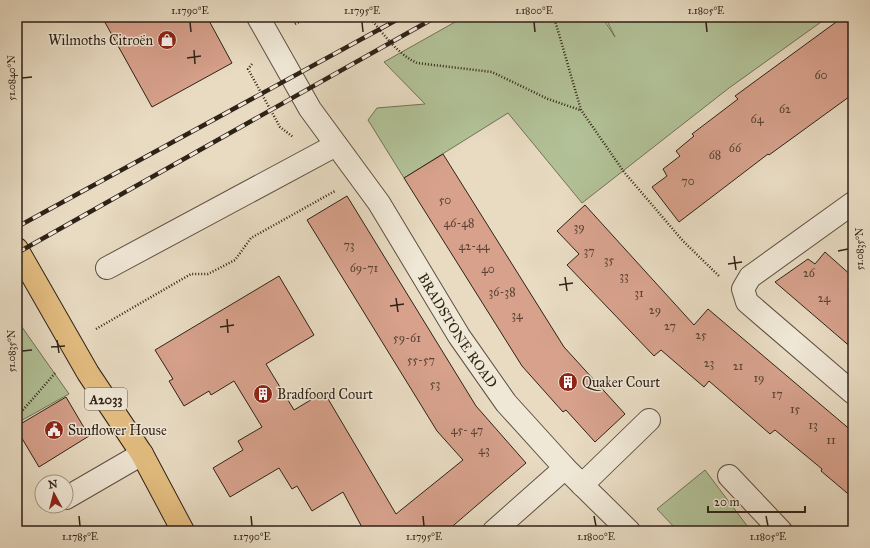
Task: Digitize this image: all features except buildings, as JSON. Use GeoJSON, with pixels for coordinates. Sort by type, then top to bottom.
{"type":"FeatureCollection","features":[{"type":"Feature","properties":{"kind":"main road","name":"A2033"},"geometry":{"type":"LineString","coordinates":[[17,249],[88,373],[142,454],[183,531]]}},
{"type":"Feature","properties":{"kind":"street","name":"BRADSTONE ROAD"},"geometry":{"type":"LineString","coordinates":[[258,17],[310,109],[379,203],[463,342],[506,403],[565,468],[629,531]]}},
{"type":"Feature","properties":{"kind":"street"},"geometry":{"type":"LineString","coordinates":[[107,268],[336,145]]}},
{"type":"Feature","properties":{"kind":"street"},"geometry":{"type":"LineString","coordinates":[[853,203],[750,277],[743,289],[746,302],[853,393]]}},
{"type":"Feature","properties":{"kind":"street"},"geometry":{"type":"LineString","coordinates":[[582,485],[649,420]]}},
{"type":"Feature","properties":{"kind":"street"},"geometry":{"type":"LineString","coordinates":[[74,493],[142,454]]}},
{"type":"Feature","properties":{"kind":"street"},"geometry":{"type":"LineString","coordinates":[[494,531],[565,468]]}},
{"type":"Feature","properties":{"kind":"street"},"geometry":{"type":"LineString","coordinates":[[730,476],[781,531]]}},
{"type":"Feature","properties":{"kind":"path"},"geometry":{"type":"LineString","coordinates":[[298,22],[308,17]]}},
{"type":"Feature","properties":{"kind":"path"},"geometry":{"type":"LineString","coordinates":[[369,17],[407,59],[417,63],[492,72],[548,99],[581,110]]}},
{"type":"Feature","properties":{"kind":"path"},"geometry":{"type":"LineString","coordinates":[[554,17],[581,110],[624,172],[683,241],[727,284],[743,289]]}},
{"type":"Feature","properties":{"kind":"path"},"geometry":{"type":"LineString","coordinates":[[17,418],[64,363],[74,348],[98,327],[191,274],[208,274],[235,260],[251,238],[360,178]]}},
{"type":"Feature","properties":{"kind":"green space"},"geometry":{"type":"Polygon","coordinates":[[[464,17],[602,17],[615,37],[605,17],[828,17],[729,88],[582,203],[508,113],[404,178],[368,120],[377,108],[425,104],[384,62],[464,17]]]}},
{"type":"Feature","properties":{"kind":"green space"},"geometry":{"type":"Polygon","coordinates":[[[17,320],[69,394],[17,423],[17,320]]]}},
{"type":"Feature","properties":{"kind":"green space"},"geometry":{"type":"Polygon","coordinates":[[[705,470],[751,531],[678,531],[657,509],[705,470]]]}},
{"type":"Feature","properties":{"kind":"railway"},"geometry":{"type":"LineString","coordinates":[[17,227],[402,17]]}},
{"type":"Feature","properties":{"kind":"railway"},"geometry":{"type":"LineString","coordinates":[[17,253],[436,17]]}},
{"type":"Feature","properties":{"kind":"place","name":"Wilmoths Citroën"},"geometry":{"type":"Point","coordinates":[167,40]}},
{"type":"Feature","properties":{"kind":"place","name":"Quaker Court"},"geometry":{"type":"Point","coordinates":[568,382]}},
{"type":"Feature","properties":{"kind":"place","name":"Bradfoord Court"},"geometry":{"type":"Point","coordinates":[263,394]}},
{"type":"Feature","properties":{"kind":"place","name":"Sunflower House"},"geometry":{"type":"Point","coordinates":[54,430]}}]}
